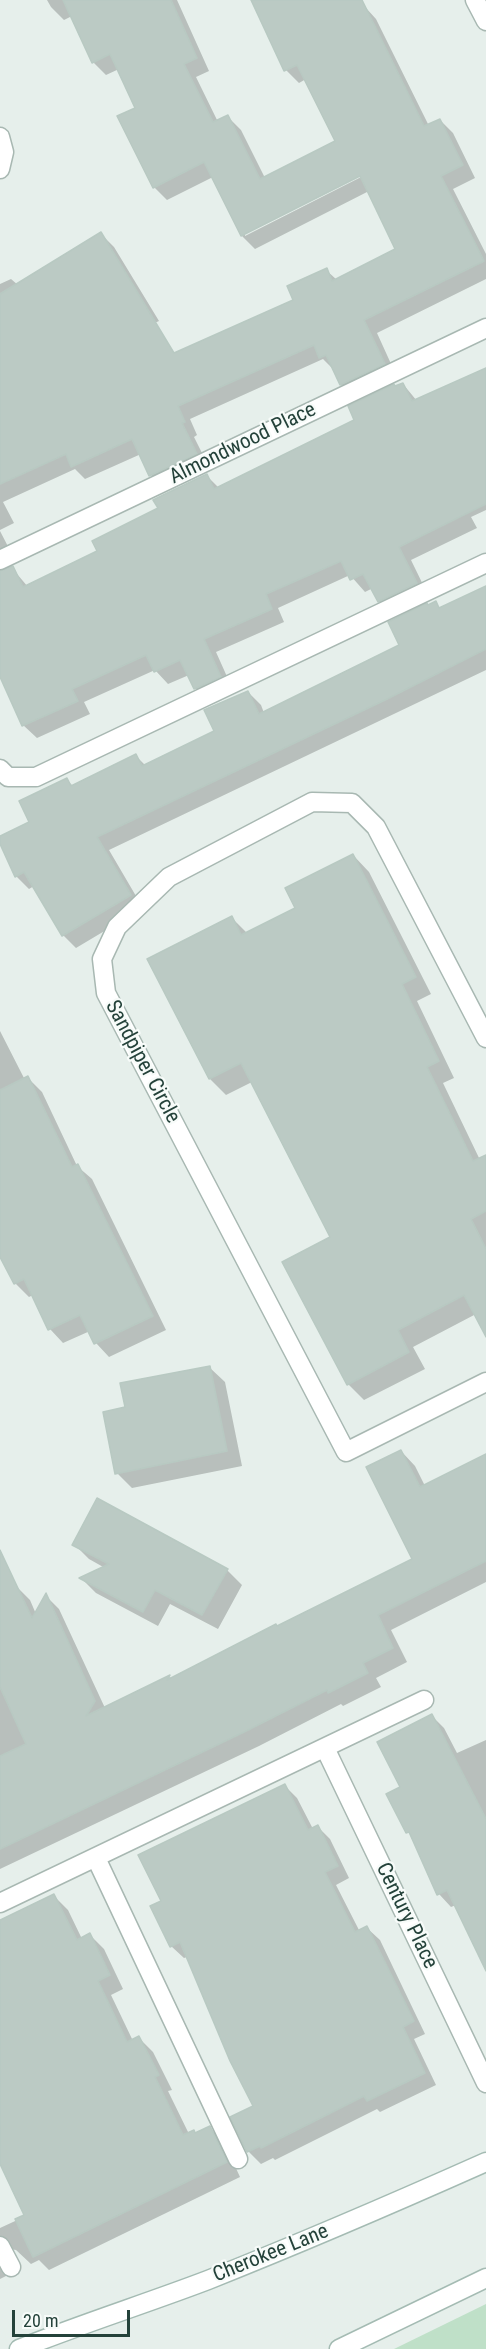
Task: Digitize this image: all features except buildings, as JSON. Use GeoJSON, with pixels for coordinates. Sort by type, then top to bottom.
{"type":"FeatureCollection","features":[{"type":"Feature","properties":{"kind":"street"},"geometry":{"type":"LineString","coordinates":[[475,0],[486,21]]}},
{"type":"Feature","properties":{"kind":"street"},"geometry":{"type":"LineString","coordinates":[[0,137],[4,152],[0,169]]}},
{"type":"Feature","properties":{"kind":"street","name":"Almondwood Place"},"geometry":{"type":"LineString","coordinates":[[0,560],[486,328]]}},
{"type":"Feature","properties":{"kind":"street"},"geometry":{"type":"LineString","coordinates":[[0,769],[8,777],[36,777],[486,563]]}},
{"type":"Feature","properties":{"kind":"street","name":"Sandpiper Circle"},"geometry":{"type":"LineString","coordinates":[[486,1038],[376,826],[352,803],[312,802],[169,877],[117,927],[102,958],[106,993],[346,1452],[486,1382]]}},
{"type":"Feature","properties":{"kind":"street"},"geometry":{"type":"LineString","coordinates":[[0,1903],[424,1700]]}},
{"type":"Feature","properties":{"kind":"street","name":"Century Place"},"geometry":{"type":"LineString","coordinates":[[326,1748],[486,2083]]}},
{"type":"Feature","properties":{"kind":"street"},"geometry":{"type":"LineString","coordinates":[[96,1858],[238,2159]]}},
{"type":"Feature","properties":{"kind":"street","name":"Cherokee Lane"},"geometry":{"type":"LineString","coordinates":[[19,2349],[217,2276],[369,2214],[486,2162]]}},
{"type":"Feature","properties":{"kind":"street"},"geometry":{"type":"LineString","coordinates":[[0,2246],[11,2268]]}},
{"type":"Feature","properties":{"kind":"street"},"geometry":{"type":"LineString","coordinates":[[339,2349],[486,2278]]}},
{"type":"Feature","properties":{"kind":"green space"},"geometry":{"type":"Polygon","coordinates":[[[486,2304],[486,2349],[394,2349],[486,2304]]]}}]}
